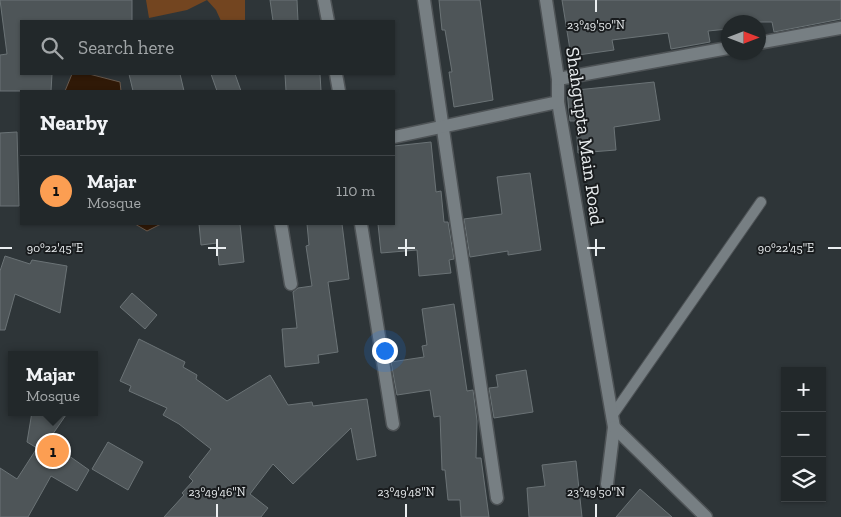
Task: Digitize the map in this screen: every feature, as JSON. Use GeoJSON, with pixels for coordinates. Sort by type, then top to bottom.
{"type":"FeatureCollection","features":[{"type":"Feature","properties":{"kind":"street"},"geometry":{"type":"LineString","coordinates":[[324,0],[328,20]]}},
{"type":"Feature","properties":{"kind":"street"},"geometry":{"type":"LineString","coordinates":[[424,0],[497,498]]}},
{"type":"Feature","properties":{"kind":"street","name":"Shahgupta Main Road"},"geometry":{"type":"LineString","coordinates":[[546,0],[558,79],[558,102],[613,421],[607,484]]}},
{"type":"Feature","properties":{"kind":"street"},"geometry":{"type":"LineString","coordinates":[[766,42],[841,28]]}},
{"type":"Feature","properties":{"kind":"street"},"geometry":{"type":"LineString","coordinates":[[558,79],[721,49]]}},
{"type":"Feature","properties":{"kind":"street"},"geometry":{"type":"LineString","coordinates":[[336,75],[339,90]]}},
{"type":"Feature","properties":{"kind":"street"},"geometry":{"type":"LineString","coordinates":[[395,137],[558,102]]}},
{"type":"Feature","properties":{"kind":"street"},"geometry":{"type":"LineString","coordinates":[[280,225],[290,284]]}},
{"type":"Feature","properties":{"kind":"street"},"geometry":{"type":"LineString","coordinates":[[360,225],[393,424]]}},
{"type":"Feature","properties":{"kind":"street"},"geometry":{"type":"LineString","coordinates":[[613,421],[706,517]]}},
{"type":"Feature","properties":{"kind":"lane"},"geometry":{"type":"LineString","coordinates":[[613,421],[761,202]]}},
{"type":"Feature","properties":{"kind":"shaded area"},"geometry":{"type":"Polygon","coordinates":[[[146,0],[207,0],[187,10],[149,18],[146,0]]]}},
{"type":"Feature","properties":{"kind":"shaded area"},"geometry":{"type":"Polygon","coordinates":[[[207,0],[245,0],[245,20],[221,20],[216,10],[207,0]]]}},
{"type":"Feature","properties":{"kind":"shaded area"},"geometry":{"type":"Polygon","coordinates":[[[72,75],[93,75],[120,82],[121,90],[65,90],[72,75]]]}},
{"type":"Feature","properties":{"kind":"shaded area"},"geometry":{"type":"Polygon","coordinates":[[[137,225],[159,225],[147,231],[137,225]]]}},
{"type":"Feature","properties":{"kind":"building"},"geometry":{"type":"Polygon","coordinates":[[[0,0],[132,0],[132,20],[20,20],[20,75],[52,75],[51,90],[0,91],[0,55],[7,54],[0,0]]]}},
{"type":"Feature","properties":{"kind":"building"},"geometry":{"type":"Polygon","coordinates":[[[270,0],[297,0],[298,20],[273,20],[270,0]]]}},
{"type":"Feature","properties":{"kind":"building"},"geometry":{"type":"Polygon","coordinates":[[[439,0],[480,0],[493,100],[454,107],[449,72],[452,72],[445,30],[442,30],[439,0]]]}},
{"type":"Feature","properties":{"kind":"building"},"geometry":{"type":"Polygon","coordinates":[[[562,0],[841,0],[841,19],[774,32],[772,22],[766,22],[766,15],[721,15],[721,30],[708,31],[710,42],[671,49],[668,33],[612,40],[614,50],[571,56],[562,0]]]}},
{"type":"Feature","properties":{"kind":"building"},"geometry":{"type":"Polygon","coordinates":[[[129,75],[180,75],[184,90],[133,90],[129,75]]]}},
{"type":"Feature","properties":{"kind":"building"},"geometry":{"type":"Polygon","coordinates":[[[211,75],[235,75],[241,90],[217,90],[211,75]]]}},
{"type":"Feature","properties":{"kind":"building"},"geometry":{"type":"Polygon","coordinates":[[[285,75],[320,75],[321,90],[286,90],[285,75]]]}},
{"type":"Feature","properties":{"kind":"building"},"geometry":{"type":"Polygon","coordinates":[[[654,82],[660,120],[614,127],[616,150],[578,153],[576,121],[570,121],[567,91],[654,82]]]}},
{"type":"Feature","properties":{"kind":"building"},"geometry":{"type":"Polygon","coordinates":[[[17,132],[19,206],[0,206],[0,133],[17,132]]]}},
{"type":"Feature","properties":{"kind":"building"},"geometry":{"type":"Polygon","coordinates":[[[431,142],[436,192],[441,191],[444,222],[448,222],[454,259],[449,260],[451,273],[419,276],[417,250],[381,253],[378,225],[395,225],[395,146],[431,142]]]}},
{"type":"Feature","properties":{"kind":"building"},"geometry":{"type":"Polygon","coordinates":[[[530,173],[541,250],[508,255],[508,251],[470,257],[464,219],[502,214],[497,177],[530,173]]]}},
{"type":"Feature","properties":{"kind":"building"},"geometry":{"type":"Polygon","coordinates":[[[199,225],[240,225],[244,262],[219,265],[217,243],[201,245],[199,225]]]}},
{"type":"Feature","properties":{"kind":"building"},"geometry":{"type":"Polygon","coordinates":[[[307,225],[342,225],[349,279],[328,282],[338,352],[318,355],[319,363],[285,367],[282,329],[297,328],[293,292],[298,288],[312,286],[306,246],[309,245],[307,225]]]}},
{"type":"Feature","properties":{"kind":"building"},"geometry":{"type":"Polygon","coordinates":[[[5,256],[30,264],[32,260],[67,266],[60,313],[15,294],[5,330],[0,330],[0,271],[5,256]]]}},
{"type":"Feature","properties":{"kind":"building"},"geometry":{"type":"Polygon","coordinates":[[[132,293],[157,315],[145,329],[120,307],[132,293]]]}},
{"type":"Feature","properties":{"kind":"building"},"geometry":{"type":"Polygon","coordinates":[[[454,304],[467,391],[473,390],[477,421],[476,458],[481,458],[489,517],[461,517],[460,500],[448,500],[445,470],[442,470],[440,416],[434,417],[430,390],[397,395],[391,362],[424,357],[422,346],[427,345],[422,309],[454,304]]]}},
{"type":"Feature","properties":{"kind":"building"},"geometry":{"type":"Polygon","coordinates":[[[139,339],[185,362],[183,367],[197,375],[196,379],[227,401],[270,375],[288,405],[312,402],[313,406],[367,399],[376,456],[357,460],[351,428],[293,484],[273,464],[250,494],[268,508],[261,517],[164,517],[184,495],[182,493],[193,481],[189,477],[211,449],[179,424],[163,415],[167,408],[129,391],[131,386],[120,381],[139,339]]]}},
{"type":"Feature","properties":{"kind":"building"},"geometry":{"type":"Polygon","coordinates":[[[526,370],[533,412],[494,418],[489,388],[498,387],[496,375],[526,370]]]}},
{"type":"Feature","properties":{"kind":"building"},"geometry":{"type":"Polygon","coordinates":[[[31,416],[65,416],[48,441],[89,470],[77,491],[51,476],[28,517],[0,517],[0,468],[17,479],[37,448],[27,442],[31,416]]]}},
{"type":"Feature","properties":{"kind":"building"},"geometry":{"type":"Polygon","coordinates":[[[108,442],[143,462],[128,490],[92,469],[108,442]]]}},
{"type":"Feature","properties":{"kind":"building"},"geometry":{"type":"Polygon","coordinates":[[[576,461],[582,517],[529,517],[527,488],[545,486],[542,465],[576,461]]]}},
{"type":"Feature","properties":{"kind":"building"},"geometry":{"type":"Polygon","coordinates":[[[640,489],[672,517],[616,517],[640,489]]]}},
{"type":"Feature","properties":{"kind":"place","name":"Majar"},"geometry":{"type":"Point","coordinates":[53,451]}}]}
